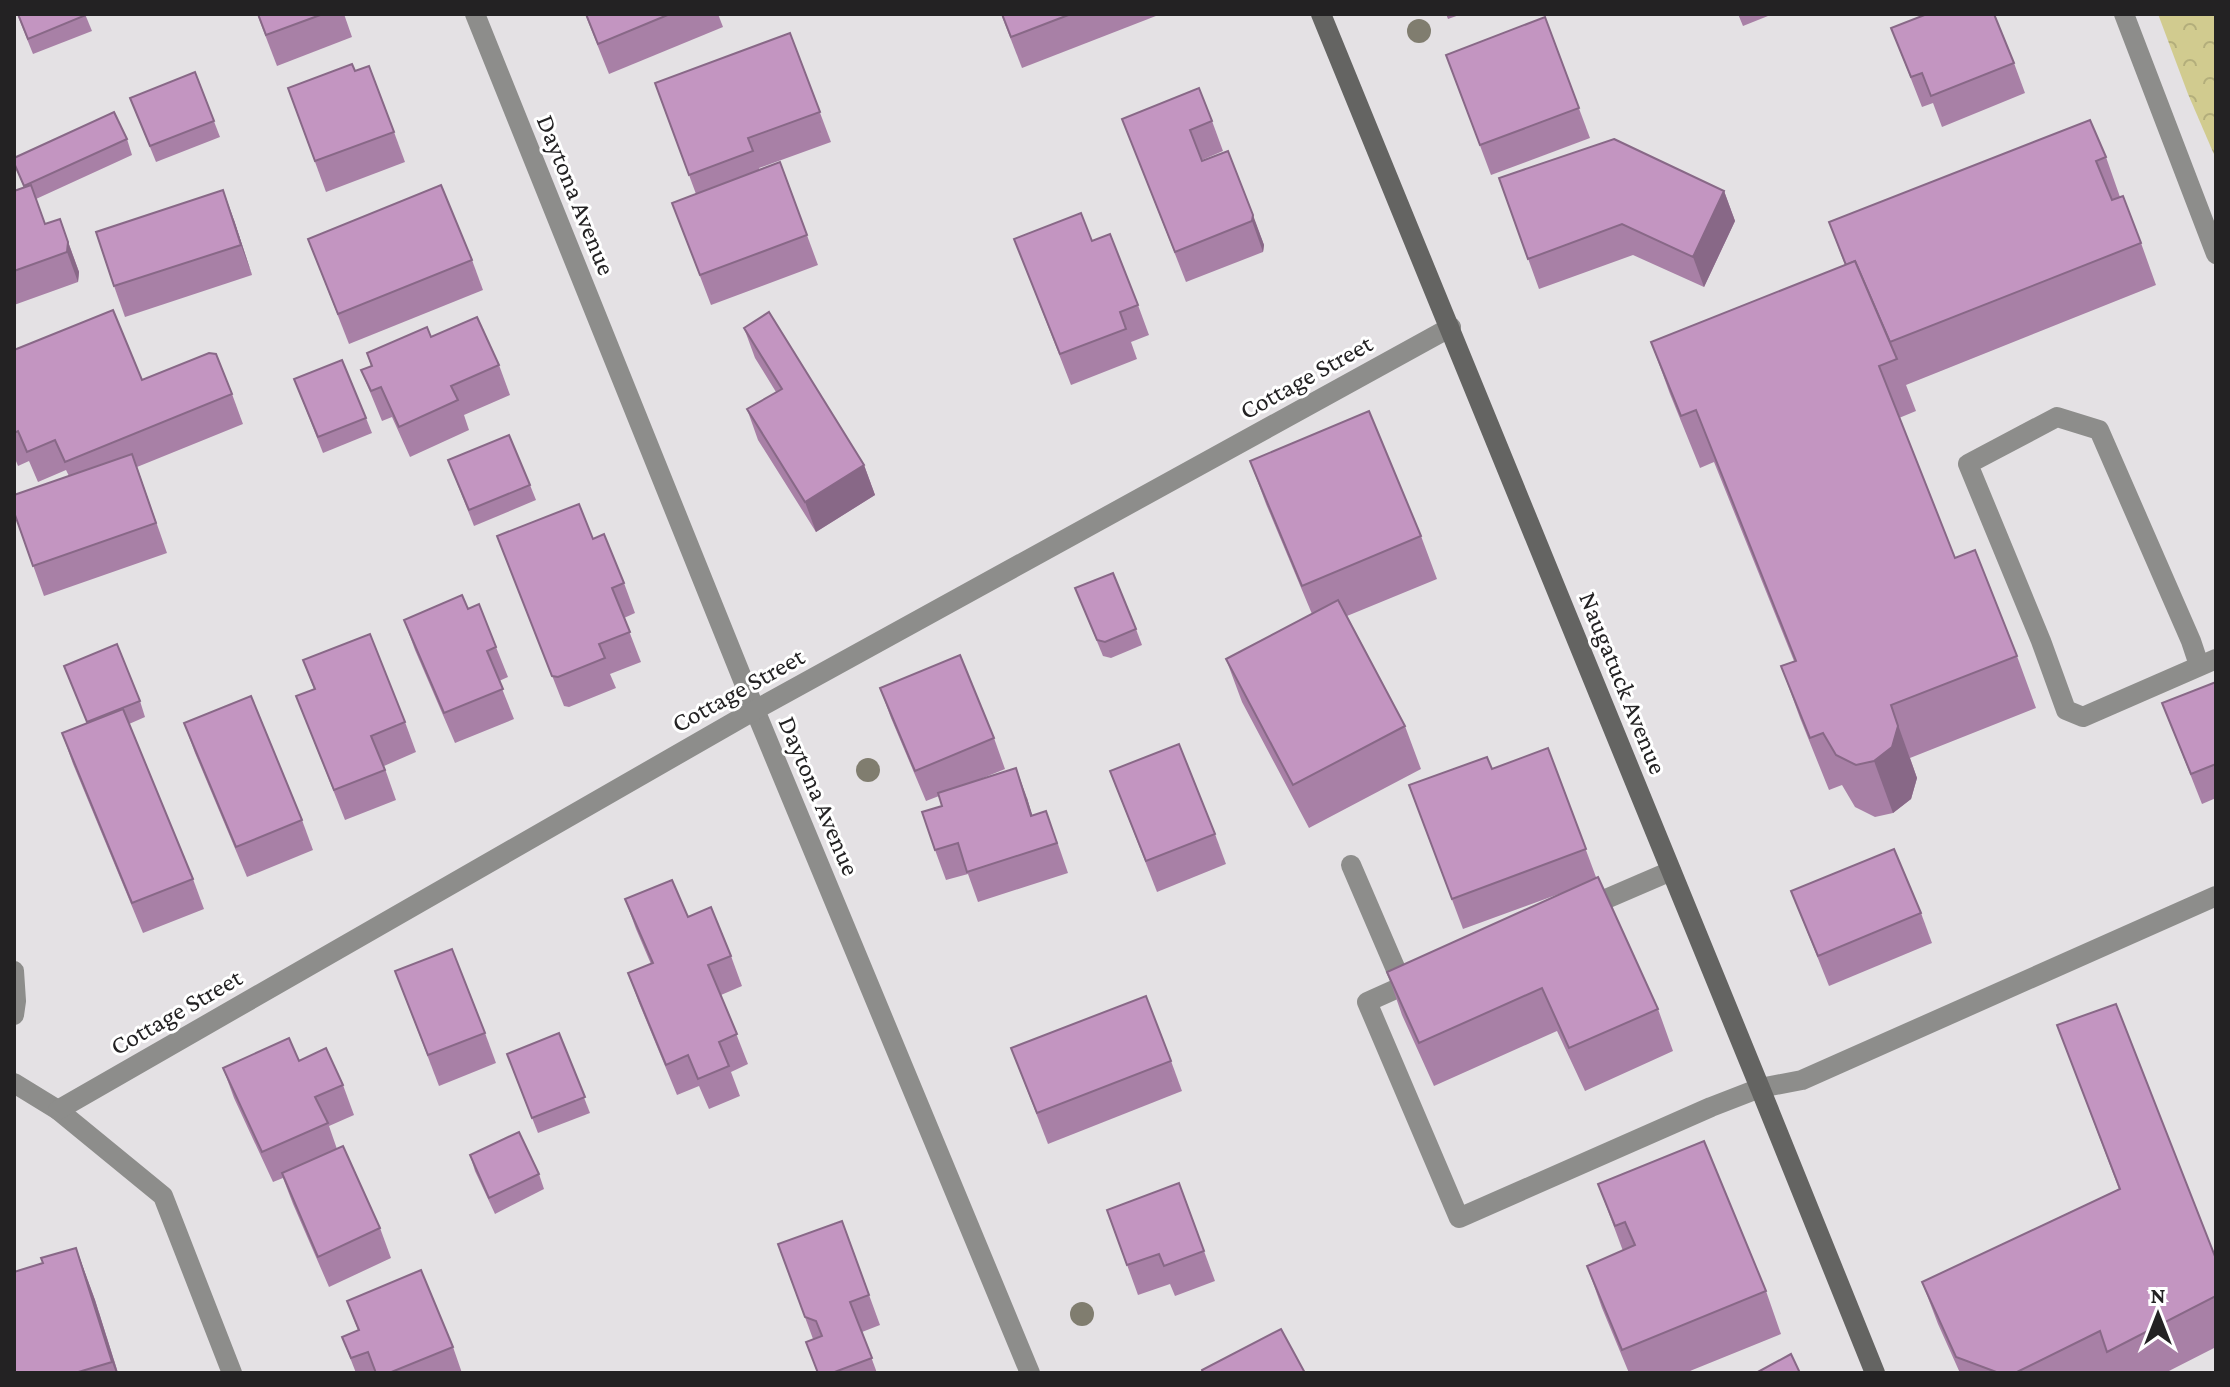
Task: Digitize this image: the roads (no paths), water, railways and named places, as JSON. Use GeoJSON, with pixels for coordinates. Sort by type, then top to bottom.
{"type":"FeatureCollection","features":[{"type":"Feature","properties":{"kind":"main road","name":"Naugatuck Avenue"},"geometry":{"type":"LineString","coordinates":[[1321,14],[1875,1373]]}},
{"type":"Feature","properties":{"kind":"street","name":"Daytona Avenue"},"geometry":{"type":"LineString","coordinates":[[475,14],[755,710],[1030,1373]]}},
{"type":"Feature","properties":{"kind":"street"},"geometry":{"type":"LineString","coordinates":[[2124,14],[2216,254]]}},
{"type":"Feature","properties":{"kind":"street","name":"Cottage Street"},"geometry":{"type":"LineString","coordinates":[[58,1110],[755,710],[1451,327]]}},
{"type":"Feature","properties":{"kind":"street"},"geometry":{"type":"LineString","coordinates":[[2057,417],[2099,430],[2191,641],[2208,662],[2083,717],[2066,710],[1968,464],[2057,417]]}},
{"type":"Feature","properties":{"kind":"street"},"geometry":{"type":"LineString","coordinates":[[1351,865],[1403,986]]}},
{"type":"Feature","properties":{"kind":"street"},"geometry":{"type":"LineString","coordinates":[[1564,917],[1671,871]]}},
{"type":"Feature","properties":{"kind":"street"},"geometry":{"type":"LineString","coordinates":[[1432,974],[1367,1002],[1459,1218],[1711,1107],[1760,1088],[1802,1080],[2216,896]]}},
{"type":"Feature","properties":{"kind":"street"},"geometry":{"type":"LineString","coordinates":[[14,971],[14,1015]]}},
{"type":"Feature","properties":{"kind":"street"},"geometry":{"type":"LineString","coordinates":[[14,1083],[58,1110],[163,1196],[232,1373]]}}]}
